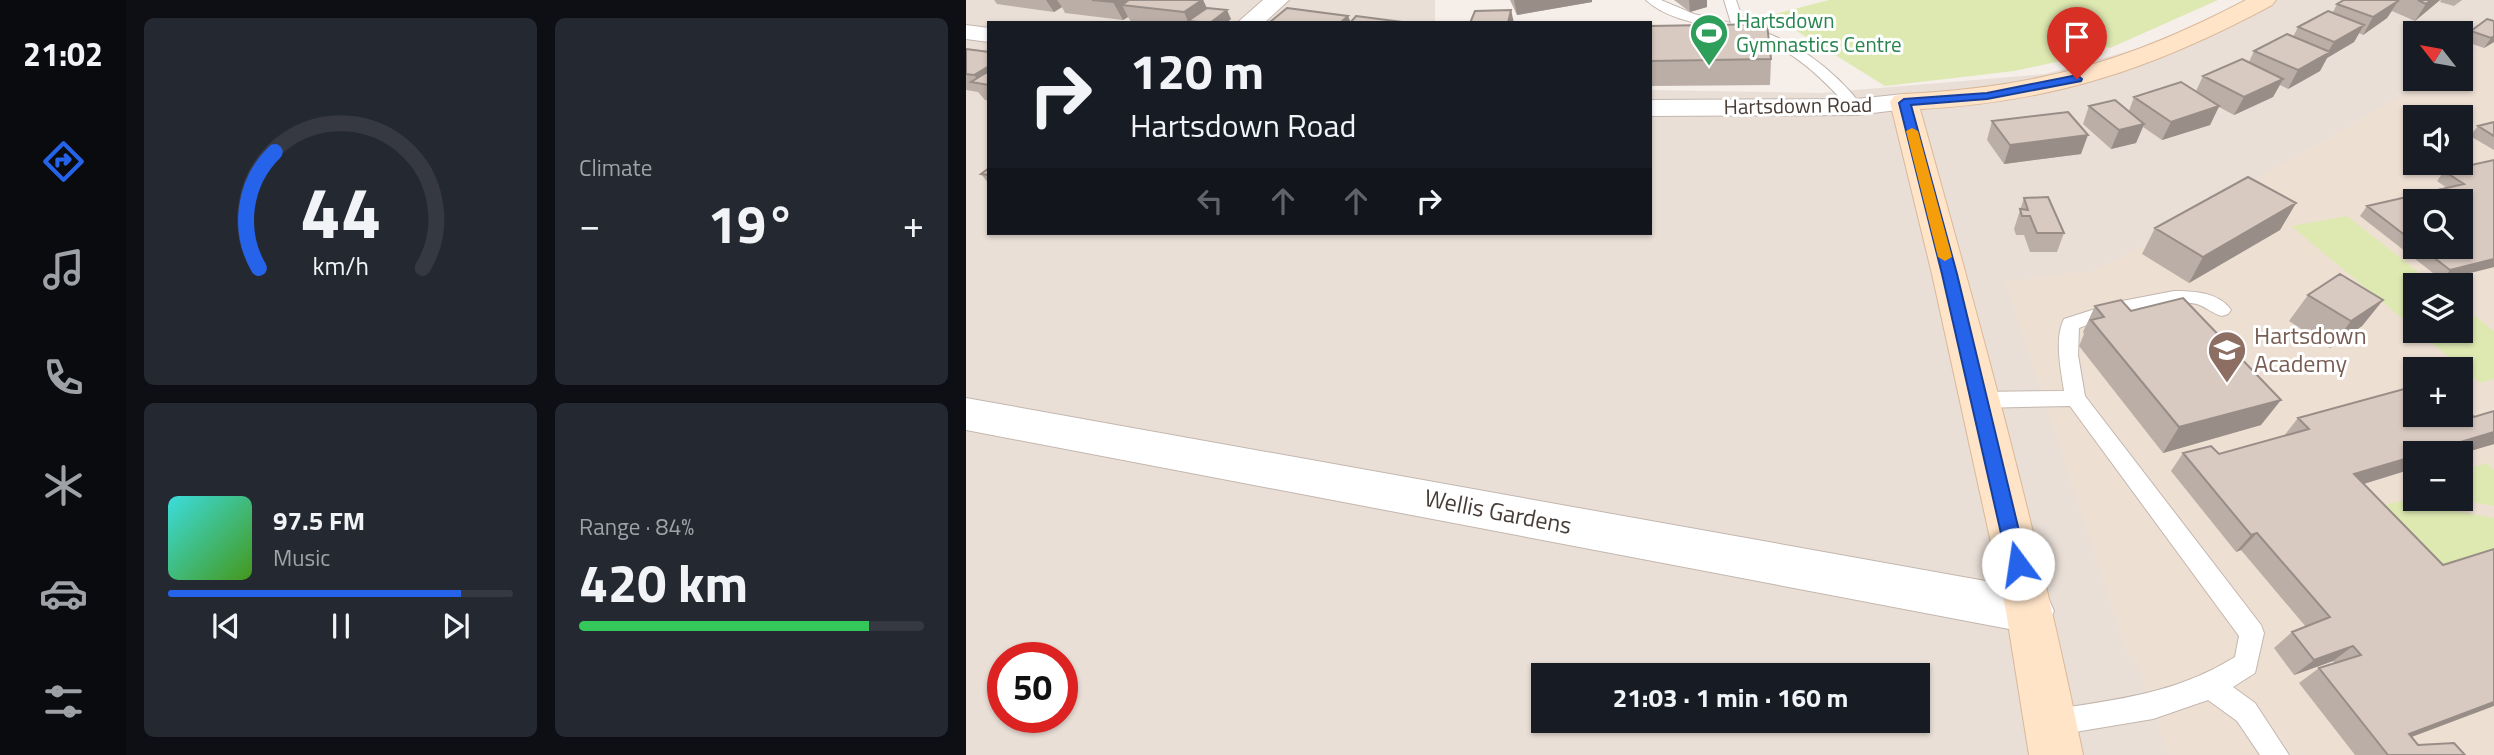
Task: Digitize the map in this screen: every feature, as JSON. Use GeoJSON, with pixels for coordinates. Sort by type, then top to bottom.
{"type":"FeatureCollection","features":[{"type":"Feature","properties":{"kind":"main road","name":"Hartsdown Road"},"geometry":{"type":"LineString","coordinates":[[1904,103],[1987,96],[2038,88],[2112,69],[2216,26],[2264,0]]}},
{"type":"Feature","properties":{"kind":"main road"},"geometry":{"type":"LineString","coordinates":[[1904,103],[1950,274],[2030,611],[2053,739]]}},
{"type":"Feature","properties":{"kind":"street"},"geometry":{"type":"LineString","coordinates":[[1251,21],[1277,0]]}},
{"type":"Feature","properties":{"kind":"street"},"geometry":{"type":"LineString","coordinates":[[966,32],[987,35]]}},
{"type":"Feature","properties":{"kind":"street","name":"Hartsdown Road"},"geometry":{"type":"LineString","coordinates":[[1652,108],[1856,107],[1904,103]]}},
{"type":"Feature","properties":{"kind":"street","name":"Wellis Gardens"},"geometry":{"type":"LineString","coordinates":[[966,414],[2030,611]]}},
{"type":"Feature","properties":{"kind":"lane"},"geometry":{"type":"LineString","coordinates":[[1653,0],[1683,16],[1759,34],[1797,53],[1826,74],[1856,107]]}},
{"type":"Feature","properties":{"kind":"lane"},"geometry":{"type":"LineString","coordinates":[[1730,0],[1739,28]]}},
{"type":"Feature","properties":{"kind":"lane"},"geometry":{"type":"LineString","coordinates":[[2053,739],[2211,686],[2246,664],[2252,633],[2075,398],[2068,355],[2070,324],[2098,314],[2178,296],[2203,299],[2222,310]]}},
{"type":"Feature","properties":{"kind":"lane"},"geometry":{"type":"LineString","coordinates":[[1978,400],[2075,398]]}},
{"type":"Feature","properties":{"kind":"lane"},"geometry":{"type":"LineString","coordinates":[[2211,686],[2246,712],[2276,755]]}},
{"type":"Feature","properties":{"kind":"shaded area"},"geometry":{"type":"Polygon","coordinates":[[[966,0],[1435,0],[1435,21],[987,21],[987,235],[1652,235],[1652,90],[1820,93],[2045,74],[2151,45],[2250,0],[2494,0],[2494,755],[966,755],[966,0]]]}},
{"type":"Feature","properties":{"kind":"shaded area","name":"Hartsdown Academy"},"geometry":{"type":"Polygon","coordinates":[[[2494,42],[2494,755],[2169,755],[2136,660],[2126,650],[2005,281],[2091,271],[2121,257],[2409,91],[2473,91],[2473,54],[2494,42]]]}},
{"type":"Feature","properties":{"kind":"green space"},"geometry":{"type":"Polygon","coordinates":[[[1829,0],[2218,0],[2110,48],[2099,45],[2077,47],[2068,53],[2070,59],[2014,71],[1885,86],[1771,15],[1829,0]]]}},
{"type":"Feature","properties":{"kind":"green space"},"geometry":{"type":"Polygon","coordinates":[[[2347,216],[2420,273],[2403,273],[2403,319],[2291,226],[2347,216]]]}},
{"type":"Feature","properties":{"kind":"green space"},"geometry":{"type":"Polygon","coordinates":[[[2473,314],[2494,331],[2494,379],[2480,383],[2473,377],[2473,357],[2448,357],[2432,343],[2473,343],[2473,314]]]}},
{"type":"Feature","properties":{"kind":"green space"},"geometry":{"type":"Polygon","coordinates":[[[2487,463],[2494,470],[2494,506],[2473,502],[2473,467],[2487,463]]]}},
{"type":"Feature","properties":{"kind":"green space"},"geometry":{"type":"Polygon","coordinates":[[[2400,501],[2403,502],[2403,511],[2455,511],[2494,518],[2494,558],[2421,582],[2356,513],[2400,501]]]}},
{"type":"Feature","properties":{"kind":"building"},"geometry":{"type":"Polygon","coordinates":[[[1129,0],[1202,0],[1184,12],[1122,5],[1129,0]]]}},
{"type":"Feature","properties":{"kind":"building"},"geometry":{"type":"Polygon","coordinates":[[[2344,0],[2398,1],[2373,17],[2337,4],[2344,0]]]}},
{"type":"Feature","properties":{"kind":"building"},"geometry":{"type":"Polygon","coordinates":[[[1207,8],[1227,10],[1213,21],[1188,21],[1207,8]]]}},
{"type":"Feature","properties":{"kind":"building"},"geometry":{"type":"Polygon","coordinates":[[[1287,8],[1348,16],[1342,21],[1271,21],[1287,8]]]}},
{"type":"Feature","properties":{"kind":"building"},"geometry":{"type":"Polygon","coordinates":[[[1511,10],[1508,21],[1471,21],[1475,11],[1511,10]]]}},
{"type":"Feature","properties":{"kind":"building"},"geometry":{"type":"Polygon","coordinates":[[[2328,11],[2364,25],[2334,42],[2298,27],[2328,11]]]}},
{"type":"Feature","properties":{"kind":"building"},"geometry":{"type":"Polygon","coordinates":[[[1356,16],[1395,21],[1352,21],[1356,16]]]}},
{"type":"Feature","properties":{"kind":"building"},"geometry":{"type":"Polygon","coordinates":[[[2487,19],[2494,21],[2494,36],[2491,38],[2473,30],[2487,19]]]}},
{"type":"Feature","properties":{"kind":"building"},"geometry":{"type":"Polygon","coordinates":[[[1767,24],[1771,59],[1652,61],[1652,26],[1767,24]]]}},
{"type":"Feature","properties":{"kind":"building"},"geometry":{"type":"Polygon","coordinates":[[[2287,34],[2330,52],[2298,70],[2254,51],[2287,34]]]}},
{"type":"Feature","properties":{"kind":"building"},"geometry":{"type":"Polygon","coordinates":[[[966,49],[987,52],[987,67],[974,75],[966,74],[966,49]]]}},
{"type":"Feature","properties":{"kind":"building"},"geometry":{"type":"Polygon","coordinates":[[[2242,59],[2283,79],[2244,97],[2203,76],[2242,59]]]}},
{"type":"Feature","properties":{"kind":"building"},"geometry":{"type":"Polygon","coordinates":[[[987,72],[987,85],[971,82],[987,72]]]}},
{"type":"Feature","properties":{"kind":"building"},"geometry":{"type":"Polygon","coordinates":[[[2181,82],[2219,106],[2171,122],[2134,97],[2181,82]]]}},
{"type":"Feature","properties":{"kind":"building"},"geometry":{"type":"Polygon","coordinates":[[[2115,100],[2144,124],[2119,130],[2089,106],[2115,100]]]}},
{"type":"Feature","properties":{"kind":"building"},"geometry":{"type":"Polygon","coordinates":[[[2068,112],[2088,135],[2010,145],[1992,121],[2068,112]]]}},
{"type":"Feature","properties":{"kind":"building"},"geometry":{"type":"Polygon","coordinates":[[[2494,122],[2494,136],[2478,126],[2494,122]]]}},
{"type":"Feature","properties":{"kind":"building"},"geometry":{"type":"Polygon","coordinates":[[[2494,160],[2494,259],[2450,270],[2436,259],[2473,259],[2473,189],[2442,189],[2464,184],[2450,175],[2473,175],[2473,165],[2494,160]]]}},
{"type":"Feature","properties":{"kind":"building"},"geometry":{"type":"Polygon","coordinates":[[[2248,177],[2296,203],[2203,257],[2155,228],[2248,177]]]}},
{"type":"Feature","properties":{"kind":"building"},"geometry":{"type":"Polygon","coordinates":[[[2048,197],[2064,233],[2037,233],[2030,216],[2022,216],[2020,209],[2028,210],[2024,198],[2048,197]]]}},
{"type":"Feature","properties":{"kind":"building"},"geometry":{"type":"Polygon","coordinates":[[[2403,198],[2403,234],[2367,206],[2403,198]]]}},
{"type":"Feature","properties":{"kind":"building"},"geometry":{"type":"Polygon","coordinates":[[[2340,274],[2383,300],[2351,321],[2308,295],[2340,274]]]}},
{"type":"Feature","properties":{"kind":"building"},"geometry":{"type":"Polygon","coordinates":[[[2183,298],[2281,400],[2179,427],[2091,320],[2104,317],[2095,306],[2121,300],[2131,311],[2183,298]]]}},
{"type":"Feature","properties":{"kind":"building"},"geometry":{"type":"Polygon","coordinates":[[[2403,389],[2403,427],[2473,427],[2473,416],[2494,411],[2494,432],[2464,441],[2403,441],[2403,460],[2354,474],[2443,565],[2494,549],[2494,702],[2409,734],[2418,745],[2454,743],[2465,755],[2388,755],[2319,668],[2361,655],[2353,646],[2314,660],[2292,632],[2330,617],[2257,533],[2251,535],[2183,453],[2211,446],[2219,454],[2309,429],[2298,418],[2403,389]]]}},
{"type":"Feature","properties":{"kind":"slow traffic"},"geometry":{"type":"LineString","coordinates":[[1912,131],[1945,257]]}},
{"type":"Feature","properties":{"kind":"place","name":"Hartsdown Gymnastics Centre"},"geometry":{"type":"Point","coordinates":[1709,67]}},
{"type":"Feature","properties":{"kind":"place","name":"Hartsdown Academy"},"geometry":{"type":"Point","coordinates":[2227,384]}},
{"type":"Feature","properties":{"kind":"route"},"geometry":{"type":"LineString","coordinates":[[2018,564],[1993,468],[1950,274],[1904,103],[1987,96],[2077,79]]}}]}
